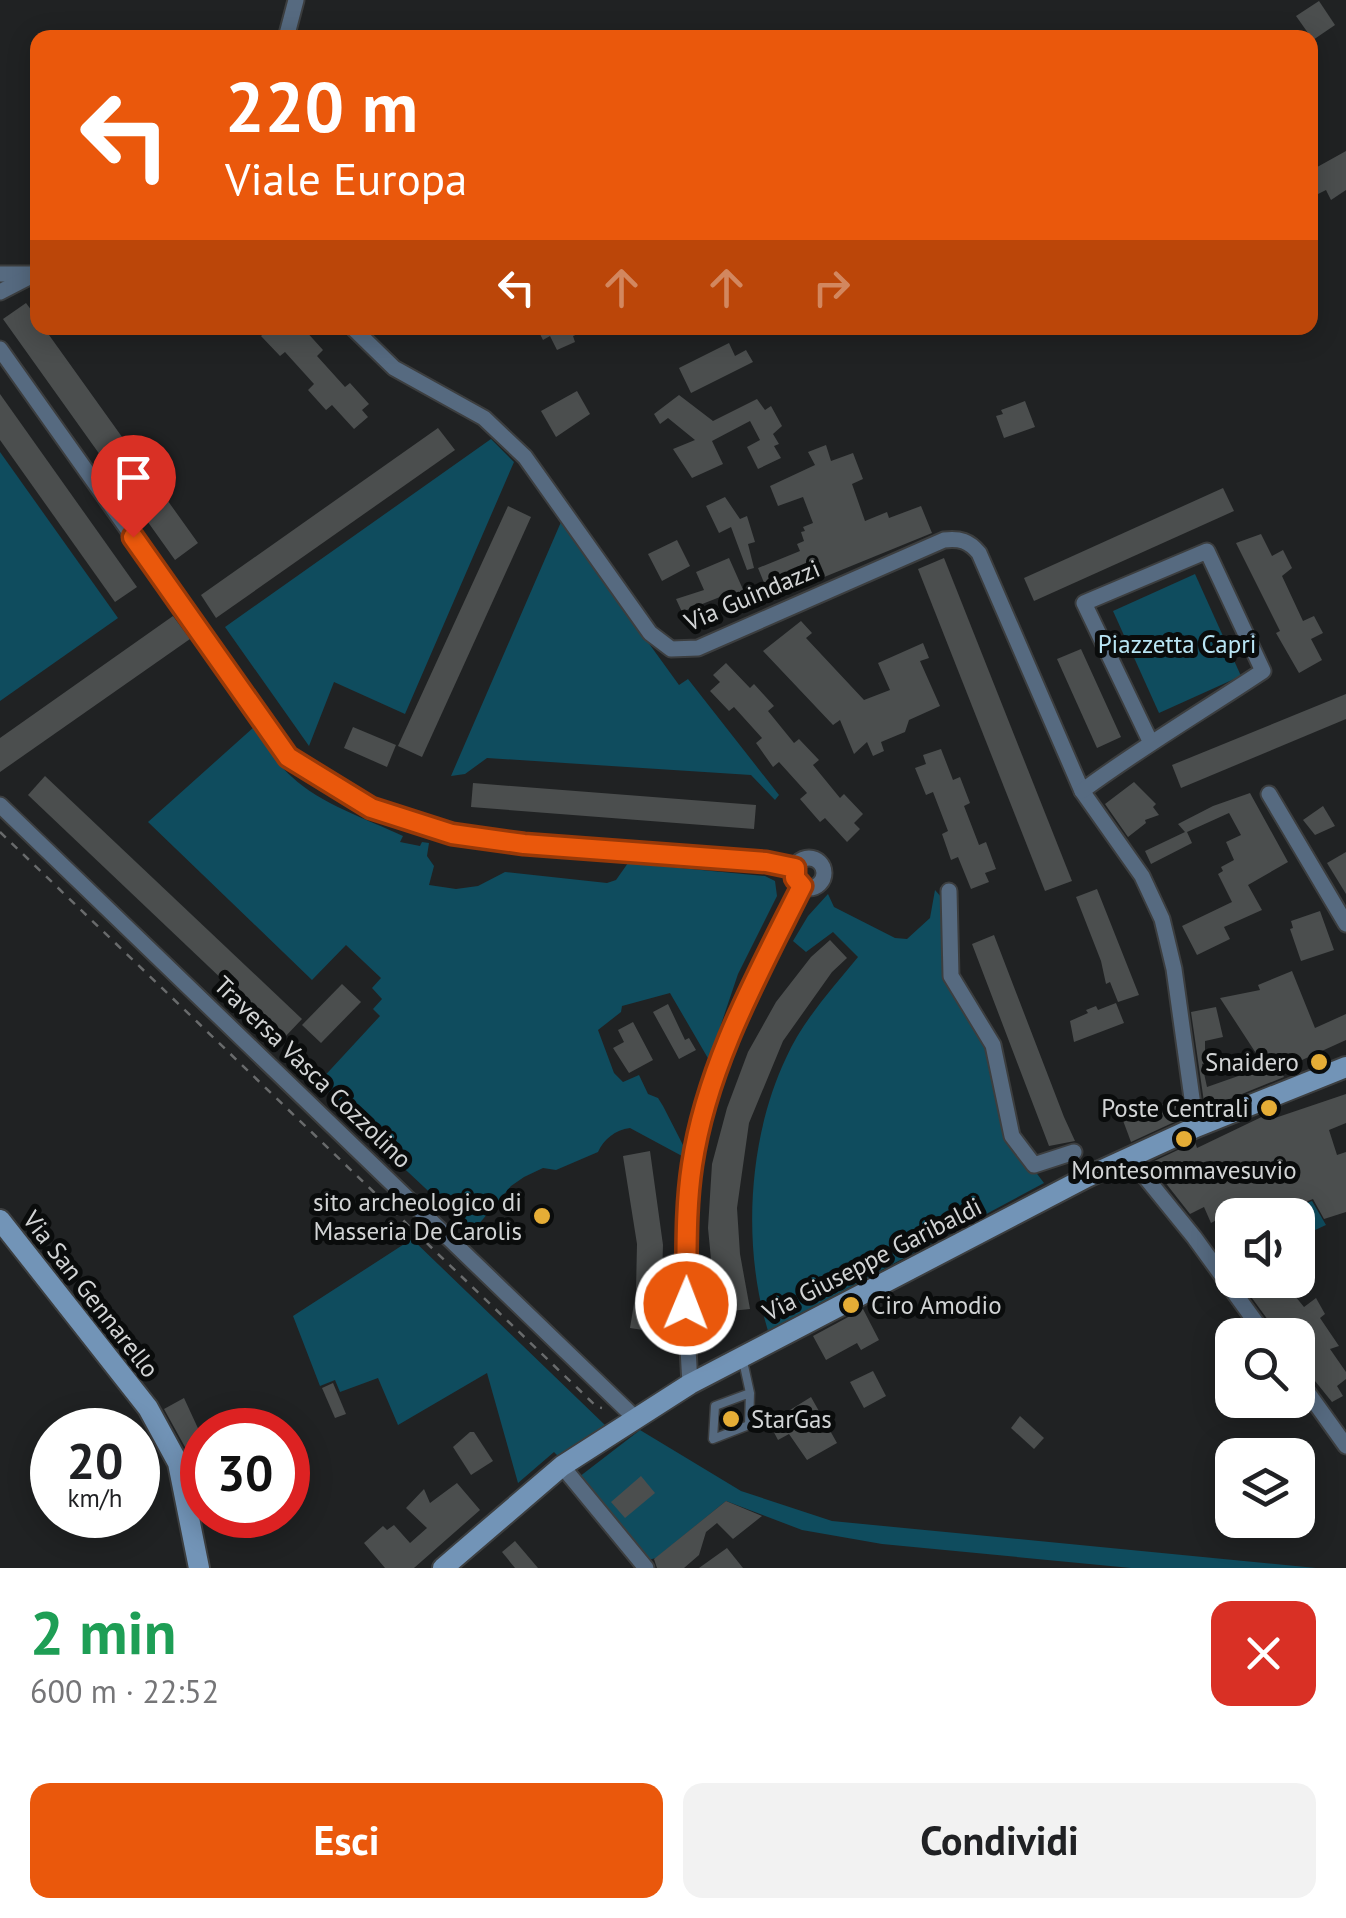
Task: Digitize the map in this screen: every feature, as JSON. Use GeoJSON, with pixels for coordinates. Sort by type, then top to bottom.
{"type":"FeatureCollection","features":[{"type":"Feature","properties":{"kind":"main road","name":"Via Giuseppe Garibaldi"},"geometry":{"type":"LineString","coordinates":[[443,1568],[562,1466],[690,1384],[1129,1156],[1346,1066]]}},
{"type":"Feature","properties":{"kind":"main road","name":"Via San Gennarello"},"geometry":{"type":"LineString","coordinates":[[0,1220],[163,1432],[178,1463],[199,1568]]}},
{"type":"Feature","properties":{"kind":"street"},"geometry":{"type":"LineString","coordinates":[[288,30],[296,0]]}},
{"type":"Feature","properties":{"kind":"street"},"geometry":{"type":"LineString","coordinates":[[0,274],[30,274]]}},
{"type":"Feature","properties":{"kind":"street"},"geometry":{"type":"LineString","coordinates":[[0,292],[30,277]]}},
{"type":"Feature","properties":{"kind":"street","name":"Via Guindazzi"},"geometry":{"type":"LineString","coordinates":[[359,335],[394,368],[484,418],[525,457],[650,633],[671,649],[698,648],[944,540],[964,540],[972,545],[979,552],[1082,791],[1142,876],[1162,919],[1174,969],[1196,1127]]}},
{"type":"Feature","properties":{"kind":"street"},"geometry":{"type":"LineString","coordinates":[[0,349],[288,757],[371,808],[452,834],[524,844],[766,862],[795,868],[809,859],[823,868],[823,878],[817,886],[802,886],[795,878],[795,868]]}},
{"type":"Feature","properties":{"kind":"street"},"geometry":{"type":"LineString","coordinates":[[1082,791],[1264,671],[1208,550],[1084,603],[1150,743]]}},
{"type":"Feature","properties":{"kind":"street"},"geometry":{"type":"LineString","coordinates":[[1269,794],[1346,924]]}},
{"type":"Feature","properties":{"kind":"street","name":"Traversa Vasca Cozzolino"},"geometry":{"type":"LineString","coordinates":[[0,805],[634,1418]]}},
{"type":"Feature","properties":{"kind":"street"},"geometry":{"type":"LineString","coordinates":[[690,1384],[686,1304],[688,1201],[699,1128],[728,1039],[802,886]]}},
{"type":"Feature","properties":{"kind":"street"},"geometry":{"type":"LineString","coordinates":[[949,892],[951,976],[993,1045],[1012,1136],[1034,1165],[1074,1152]]}},
{"type":"Feature","properties":{"kind":"street"},"geometry":{"type":"LineString","coordinates":[[1129,1156],[1253,1318]]}},
{"type":"Feature","properties":{"kind":"street"},"geometry":{"type":"LineString","coordinates":[[1315,1403],[1346,1446]]}},
{"type":"Feature","properties":{"kind":"street"},"geometry":{"type":"LineString","coordinates":[[562,1466],[646,1568]]}},
{"type":"Feature","properties":{"kind":"lane"},"geometry":{"type":"LineString","coordinates":[[742,1357],[750,1392],[749,1425],[714,1439],[715,1406],[750,1392]]}},
{"type":"Feature","properties":{"kind":"path"},"geometry":{"type":"LineString","coordinates":[[0,832],[597,1407]]}},
{"type":"Feature","properties":{"kind":"green space"},"geometry":{"type":"Polygon","coordinates":[[[491,439],[514,462],[405,714],[334,682],[309,746],[225,627],[491,439]]]}},
{"type":"Feature","properties":{"kind":"green space"},"geometry":{"type":"Polygon","coordinates":[[[0,452],[118,618],[0,701],[0,452]]]}},
{"type":"Feature","properties":{"kind":"green space"},"geometry":{"type":"Polygon","coordinates":[[[561,522],[679,685],[688,679],[779,795],[775,800],[751,775],[487,758],[465,774],[451,776],[561,522]]]}},
{"type":"Feature","properties":{"kind":"green space","name":"Piazzetta Capri"},"geometry":{"type":"Polygon","coordinates":[[[1195,574],[1241,676],[1159,713],[1113,611],[1195,574]]]}},
{"type":"Feature","properties":{"kind":"green space"},"geometry":{"type":"Polygon","coordinates":[[[254,727],[281,766],[316,795],[403,836],[400,842],[420,846],[422,842],[429,843],[427,856],[434,866],[429,885],[456,889],[478,886],[505,872],[607,883],[616,880],[628,863],[765,876],[775,881],[777,896],[738,974],[709,1060],[670,993],[622,1006],[621,1012],[598,1030],[614,1073],[623,1082],[639,1075],[648,1094],[658,1098],[684,1147],[682,1156],[630,1128],[620,1131],[607,1139],[598,1152],[556,1170],[543,1168],[524,1177],[511,1186],[472,1232],[344,1112],[339,1101],[319,1082],[380,1016],[373,1009],[382,999],[372,988],[381,978],[346,945],[312,980],[148,822],[254,727]]]}},
{"type":"Feature","properties":{"kind":"green space"},"geometry":{"type":"Polygon","coordinates":[[[935,890],[942,898],[945,971],[992,1054],[1007,1134],[1044,1183],[768,1331],[754,1264],[752,1228],[757,1157],[764,1122],[773,1089],[793,1044],[858,957],[833,932],[806,952],[793,941],[828,894],[834,907],[895,938],[907,939],[930,918],[935,890]]]}},
{"type":"Feature","properties":{"kind":"green space"},"geometry":{"type":"Polygon","coordinates":[[[1315,1206],[1326,1225],[1315,1230],[1315,1206]]]}},
{"type":"Feature","properties":{"kind":"green space"},"geometry":{"type":"Polygon","coordinates":[[[412,1239],[606,1426],[559,1457],[554,1452],[518,1483],[487,1373],[398,1425],[378,1378],[340,1392],[335,1380],[320,1386],[293,1316],[412,1239]]]}},
{"type":"Feature","properties":{"kind":"green space"},"geometry":{"type":"Polygon","coordinates":[[[640,1430],[741,1491],[832,1521],[1316,1568],[1131,1568],[882,1544],[802,1530],[726,1501],[656,1558],[648,1560],[579,1477],[640,1430]]]}},
{"type":"Feature","properties":{"kind":"building"},"geometry":{"type":"Polygon","coordinates":[[[1319,1],[1335,25],[1318,37],[1318,30],[1306,30],[1296,16],[1319,1]]]}},
{"type":"Feature","properties":{"kind":"building"},"geometry":{"type":"Polygon","coordinates":[[[1346,151],[1346,190],[1331,200],[1326,190],[1318,194],[1318,167],[1346,151]]]}},
{"type":"Feature","properties":{"kind":"building"},"geometry":{"type":"Polygon","coordinates":[[[26,303],[30,308],[30,335],[49,335],[198,543],[175,560],[3,319],[26,303]]]}},
{"type":"Feature","properties":{"kind":"building"},"geometry":{"type":"Polygon","coordinates":[[[309,335],[323,350],[317,356],[345,387],[350,383],[369,404],[362,410],[368,417],[354,429],[332,405],[326,410],[308,390],[314,384],[285,352],[280,356],[261,336],[309,335]]]}},
{"type":"Feature","properties":{"kind":"building"},"geometry":{"type":"Polygon","coordinates":[[[540,335],[576,335],[575,342],[557,350],[550,336],[543,340],[540,335]]]}},
{"type":"Feature","properties":{"kind":"building"},"geometry":{"type":"Polygon","coordinates":[[[729,343],[735,356],[746,350],[753,362],[691,393],[679,368],[729,343]]]}},
{"type":"Feature","properties":{"kind":"building"},"geometry":{"type":"Polygon","coordinates":[[[577,391],[590,414],[556,437],[541,411],[577,391]]]}},
{"type":"Feature","properties":{"kind":"building"},"geometry":{"type":"Polygon","coordinates":[[[0,394],[137,587],[115,602],[0,440],[0,394]]]}},
{"type":"Feature","properties":{"kind":"building"},"geometry":{"type":"Polygon","coordinates":[[[679,395],[713,421],[757,399],[765,410],[771,406],[782,426],[773,434],[781,458],[758,469],[747,447],[760,440],[750,421],[712,441],[723,464],[692,478],[673,449],[695,440],[668,418],[660,424],[654,414],[679,395]]]}},
{"type":"Feature","properties":{"kind":"building"},"geometry":{"type":"Polygon","coordinates":[[[1025,401],[1035,427],[1004,438],[996,416],[1003,414],[1001,410],[1025,401]]]}},
{"type":"Feature","properties":{"kind":"building"},"geometry":{"type":"Polygon","coordinates":[[[438,428],[455,450],[216,618],[201,595],[438,428]]]}},
{"type":"Feature","properties":{"kind":"building"},"geometry":{"type":"Polygon","coordinates":[[[826,445],[831,461],[853,453],[863,479],[852,484],[865,521],[887,512],[889,518],[921,506],[932,533],[812,582],[809,574],[769,595],[758,568],[800,551],[797,544],[804,541],[803,527],[813,523],[803,497],[778,506],[770,486],[815,465],[808,452],[826,445]]]}},
{"type":"Feature","properties":{"kind":"building"},"geometry":{"type":"Polygon","coordinates":[[[1223,488],[1234,511],[1034,601],[1024,578],[1223,488]]]}},
{"type":"Feature","properties":{"kind":"building"},"geometry":{"type":"Polygon","coordinates":[[[725,497],[740,519],[747,516],[755,542],[748,544],[754,568],[747,570],[731,527],[719,533],[706,506],[725,497]]]}},
{"type":"Feature","properties":{"kind":"building"},"geometry":{"type":"Polygon","coordinates":[[[508,506],[531,517],[422,757],[398,746],[508,506]]]}},
{"type":"Feature","properties":{"kind":"building"},"geometry":{"type":"Polygon","coordinates":[[[1261,534],[1272,556],[1283,550],[1292,568],[1282,576],[1303,621],[1314,616],[1323,633],[1311,639],[1322,660],[1299,673],[1276,633],[1280,631],[1236,543],[1261,534]]]}},
{"type":"Feature","properties":{"kind":"building"},"geometry":{"type":"Polygon","coordinates":[[[677,540],[690,566],[662,581],[648,554],[677,540]]]}},
{"type":"Feature","properties":{"kind":"building"},"geometry":{"type":"Polygon","coordinates":[[[729,558],[745,594],[724,604],[720,597],[682,612],[676,599],[704,590],[696,572],[729,558]]]}},
{"type":"Feature","properties":{"kind":"building"},"geometry":{"type":"Polygon","coordinates":[[[944,558],[1072,881],[1045,891],[918,569],[944,558]]]}},
{"type":"Feature","properties":{"kind":"building"},"geometry":{"type":"Polygon","coordinates":[[[173,616],[190,639],[0,772],[0,738],[173,616]]]}},
{"type":"Feature","properties":{"kind":"building"},"geometry":{"type":"Polygon","coordinates":[[[801,621],[812,633],[806,638],[864,700],[890,690],[878,663],[923,643],[929,658],[920,661],[940,706],[909,720],[905,732],[881,742],[884,751],[873,756],[867,742],[854,754],[840,720],[833,725],[763,651],[801,621]]]}},
{"type":"Feature","properties":{"kind":"building"},"geometry":{"type":"Polygon","coordinates":[[[1081,649],[1121,737],[1097,748],[1057,659],[1081,649]]]}},
{"type":"Feature","properties":{"kind":"building"},"geometry":{"type":"Polygon","coordinates":[[[726,663],[750,688],[754,684],[774,706],[768,711],[794,743],[799,739],[819,760],[813,765],[840,798],[844,794],[863,814],[854,823],[860,829],[847,842],[825,818],[820,822],[800,799],[807,793],[779,762],[773,767],[756,743],[762,738],[734,707],[729,711],[710,691],[720,682],[713,675],[726,663]]]}},
{"type":"Feature","properties":{"kind":"building"},"geometry":{"type":"Polygon","coordinates":[[[1346,694],[1346,719],[1181,788],[1172,765],[1346,694]]]}},
{"type":"Feature","properties":{"kind":"building"},"geometry":{"type":"Polygon","coordinates":[[[353,727],[396,745],[387,767],[344,748],[353,727]]]}},
{"type":"Feature","properties":{"kind":"building"},"geometry":{"type":"Polygon","coordinates":[[[941,749],[953,780],[960,777],[970,803],[964,806],[979,845],[986,842],[996,869],[985,873],[989,882],[971,889],[958,857],[951,860],[942,834],[948,831],[933,792],[926,795],[915,768],[926,764],[923,755],[941,749]]]}},
{"type":"Feature","properties":{"kind":"building"},"geometry":{"type":"Polygon","coordinates":[[[45,776],[302,1019],[284,1038],[28,795],[45,776]]]}},
{"type":"Feature","properties":{"kind":"building"},"geometry":{"type":"Polygon","coordinates":[[[1134,782],[1156,804],[1153,807],[1159,815],[1145,820],[1128,837],[1105,804],[1134,782]]]}},
{"type":"Feature","properties":{"kind":"building"},"geometry":{"type":"Polygon","coordinates":[[[473,783],[756,805],[754,829],[471,807],[473,783]]]}},
{"type":"Feature","properties":{"kind":"building"},"geometry":{"type":"Polygon","coordinates":[[[1250,793],[1288,862],[1248,885],[1262,910],[1224,927],[1230,939],[1197,955],[1182,926],[1232,902],[1218,874],[1223,871],[1221,867],[1234,860],[1226,842],[1241,835],[1229,813],[1187,832],[1192,843],[1151,864],[1145,851],[1185,832],[1178,824],[1250,793]]]}},
{"type":"Feature","properties":{"kind":"building"},"geometry":{"type":"Polygon","coordinates":[[[1323,806],[1335,826],[1315,835],[1303,820],[1323,806]]]}},
{"type":"Feature","properties":{"kind":"building"},"geometry":{"type":"Polygon","coordinates":[[[1346,852],[1346,894],[1327,863],[1346,852]]]}},
{"type":"Feature","properties":{"kind":"building"},"geometry":{"type":"Polygon","coordinates":[[[1097,889],[1139,995],[1118,1002],[1110,982],[1106,984],[1076,897],[1097,889]]]}},
{"type":"Feature","properties":{"kind":"building"},"geometry":{"type":"Polygon","coordinates":[[[1320,911],[1334,950],[1301,961],[1291,921],[1320,911]]]}},
{"type":"Feature","properties":{"kind":"building"},"geometry":{"type":"Polygon","coordinates":[[[994,935],[1075,1141],[1049,1146],[972,944],[994,935]]]}},
{"type":"Feature","properties":{"kind":"building"},"geometry":{"type":"Polygon","coordinates":[[[830,940],[847,958],[832,972],[783,1041],[749,1123],[737,1208],[750,1309],[721,1312],[713,1280],[708,1228],[712,1164],[727,1108],[748,1052],[776,1002],[811,957],[830,940]]]}},
{"type":"Feature","properties":{"kind":"building"},"geometry":{"type":"Polygon","coordinates":[[[1292,971],[1315,1028],[1346,1014],[1346,1040],[1280,1070],[1284,1077],[1205,1109],[1191,1012],[1216,1007],[1223,1037],[1205,1041],[1202,1064],[1207,1087],[1244,1074],[1263,1064],[1220,998],[1260,990],[1258,985],[1292,971]]]}},
{"type":"Feature","properties":{"kind":"building"},"geometry":{"type":"Polygon","coordinates":[[[342,984],[361,1002],[321,1043],[302,1025],[342,984]]]}},
{"type":"Feature","properties":{"kind":"building"},"geometry":{"type":"Polygon","coordinates":[[[1116,1003],[1124,1023],[1074,1042],[1070,1021],[1096,1006],[1098,1010],[1116,1003]]]}},
{"type":"Feature","properties":{"kind":"building"},"geometry":{"type":"Polygon","coordinates":[[[668,1004],[685,1040],[689,1038],[696,1050],[679,1059],[653,1012],[668,1004]]]}},
{"type":"Feature","properties":{"kind":"building"},"geometry":{"type":"Polygon","coordinates":[[[633,1022],[653,1060],[629,1073],[613,1048],[624,1042],[618,1030],[633,1022]]]}},
{"type":"Feature","properties":{"kind":"building"},"geometry":{"type":"Polygon","coordinates":[[[1346,1094],[1346,1123],[1329,1130],[1337,1155],[1346,1152],[1346,1212],[1324,1219],[1315,1198],[1215,1198],[1215,1221],[1211,1223],[1204,1207],[1190,1214],[1150,1163],[1195,1142],[1197,1148],[1272,1112],[1275,1118],[1346,1094]]]}},
{"type":"Feature","properties":{"kind":"building"},"geometry":{"type":"Polygon","coordinates":[[[1181,1099],[1183,1118],[1131,1142],[1121,1115],[1181,1099]]]}},
{"type":"Feature","properties":{"kind":"building"},"geometry":{"type":"Polygon","coordinates":[[[650,1151],[663,1245],[656,1332],[630,1328],[637,1244],[623,1156],[650,1151]]]}},
{"type":"Feature","properties":{"kind":"building"},"geometry":{"type":"Polygon","coordinates":[[[1252,1298],[1297,1298],[1304,1307],[1316,1298],[1325,1314],[1320,1318],[1339,1346],[1330,1349],[1346,1372],[1346,1379],[1337,1386],[1343,1396],[1332,1402],[1315,1381],[1315,1318],[1267,1318],[1252,1298]]]}},
{"type":"Feature","properties":{"kind":"building"},"geometry":{"type":"Polygon","coordinates":[[[863,1309],[879,1340],[861,1350],[857,1343],[826,1360],[813,1336],[863,1309]]]}},
{"type":"Feature","properties":{"kind":"building"},"geometry":{"type":"Polygon","coordinates":[[[873,1371],[886,1396],[864,1408],[850,1382],[873,1371]]]}},
{"type":"Feature","properties":{"kind":"building"},"geometry":{"type":"Polygon","coordinates":[[[333,1383],[346,1414],[335,1418],[322,1388],[333,1383]]]}},
{"type":"Feature","properties":{"kind":"building"},"geometry":{"type":"Polygon","coordinates":[[[811,1397],[837,1443],[807,1460],[789,1434],[778,1440],[769,1423],[811,1397]]]}},
{"type":"Feature","properties":{"kind":"building"},"geometry":{"type":"Polygon","coordinates":[[[184,1398],[189,1408],[180,1408],[180,1438],[164,1409],[184,1398]]]}},
{"type":"Feature","properties":{"kind":"building"},"geometry":{"type":"Polygon","coordinates":[[[1020,1416],[1044,1438],[1034,1449],[1011,1428],[1020,1416]]]}},
{"type":"Feature","properties":{"kind":"building"},"geometry":{"type":"Polygon","coordinates":[[[474,1432],[493,1461],[471,1475],[453,1447],[474,1432]]]}},
{"type":"Feature","properties":{"kind":"building"},"geometry":{"type":"Polygon","coordinates":[[[641,1476],[655,1493],[625,1518],[611,1502],[641,1476]]]}},
{"type":"Feature","properties":{"kind":"building"},"geometry":{"type":"Polygon","coordinates":[[[457,1483],[480,1510],[414,1568],[385,1568],[364,1543],[383,1526],[387,1530],[394,1525],[410,1543],[427,1528],[406,1508],[424,1489],[430,1503],[457,1483]]]}},
{"type":"Feature","properties":{"kind":"building"},"geometry":{"type":"Polygon","coordinates":[[[726,1501],[762,1516],[733,1539],[717,1523],[706,1532],[699,1555],[684,1568],[657,1568],[654,1559],[726,1501]]]}},
{"type":"Feature","properties":{"kind":"building"},"geometry":{"type":"Polygon","coordinates":[[[515,1541],[538,1568],[515,1568],[502,1552],[515,1541]]]}},
{"type":"Feature","properties":{"kind":"building"},"geometry":{"type":"Polygon","coordinates":[[[727,1548],[743,1568],[699,1568],[727,1548]]]}},
{"type":"Feature","properties":{"kind":"place","name":"Snaidero"},"geometry":{"type":"Point","coordinates":[1319,1062]}},
{"type":"Feature","properties":{"kind":"place","name":"Poste Centrali"},"geometry":{"type":"Point","coordinates":[1269,1108]}},
{"type":"Feature","properties":{"kind":"place","name":"Montesommavesuvio"},"geometry":{"type":"Point","coordinates":[1184,1139]}},
{"type":"Feature","properties":{"kind":"place","name":"sito archeologico di Masseria De Carolis"},"geometry":{"type":"Point","coordinates":[542,1216]}},
{"type":"Feature","properties":{"kind":"place","name":"Ciro Amodio"},"geometry":{"type":"Point","coordinates":[851,1305]}},
{"type":"Feature","properties":{"kind":"place","name":"StarGas"},"geometry":{"type":"Point","coordinates":[731,1419]}},
{"type":"Feature","properties":{"kind":"route"},"geometry":{"type":"LineString","coordinates":[[133,537],[288,757],[371,808],[452,834],[524,844],[766,862],[795,868],[795,878],[802,886],[742,1004],[699,1128],[688,1201],[686,1304]]}}]}
